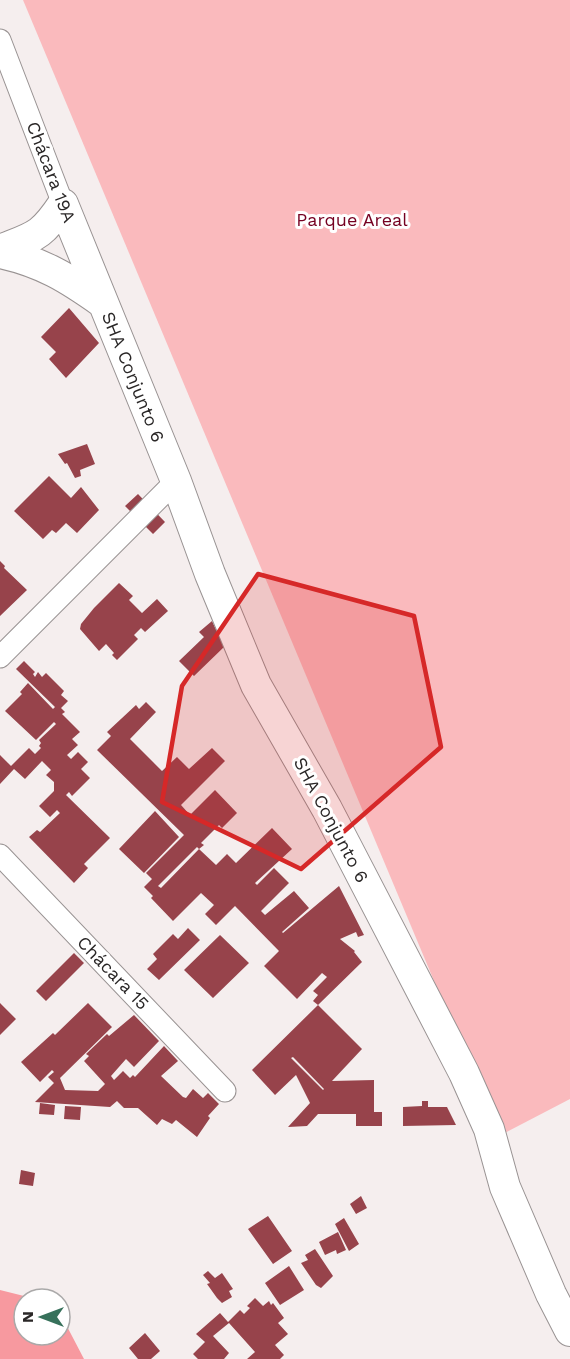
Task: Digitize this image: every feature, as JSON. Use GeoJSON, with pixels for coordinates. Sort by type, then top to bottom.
{"type":"FeatureCollection","features":[{"type":"Feature","properties":{"kind":"street","name":"Chácara 19A"},"geometry":{"type":"LineString","coordinates":[[0,40],[103,303]]}},
{"type":"Feature","properties":{"kind":"street"},"geometry":{"type":"LineString","coordinates":[[0,252],[37,235],[48,226],[63,204]]}},
{"type":"Feature","properties":{"kind":"street"},"geometry":{"type":"LineString","coordinates":[[0,252],[22,258],[69,278],[103,303]]}},
{"type":"Feature","properties":{"kind":"street","name":"SHA Conjunto 6"},"geometry":{"type":"LineString","coordinates":[[103,303],[256,685],[327,809],[464,1073],[489,1129],[506,1187],[551,1294],[570,1331]]}},
{"type":"Feature","properties":{"kind":"street"},"geometry":{"type":"LineString","coordinates":[[0,657],[176,482]]}},
{"type":"Feature","properties":{"kind":"street","name":"Chácara 15"},"geometry":{"type":"LineString","coordinates":[[0,855],[225,1091]]}},
{"type":"Feature","properties":{"kind":"highlighted area"},"geometry":{"type":"Polygon","coordinates":[[[258,574],[414,616],[441,747],[301,869],[162,802],[182,686],[258,574]]]}},
{"type":"Feature","properties":{"kind":"green space","name":"Parque Areal"},"geometry":{"type":"Polygon","coordinates":[[[23,0],[570,0],[570,1099],[499,1136],[23,0]]]}},
{"type":"Feature","properties":{"kind":"shaded area"},"geometry":{"type":"Polygon","coordinates":[[[0,1290],[12,1293],[12,1347],[72,1347],[72,1336],[84,1359],[0,1359],[0,1290]]]}},
{"type":"Feature","properties":{"kind":"building"},"geometry":{"type":"Polygon","coordinates":[[[69,308],[99,343],[66,378],[49,359],[56,352],[41,337],[69,308]]]}},
{"type":"Feature","properties":{"kind":"building"},"geometry":{"type":"Polygon","coordinates":[[[87,444],[95,464],[80,470],[81,476],[75,478],[67,463],[65,464],[58,454],[87,444]]]}},
{"type":"Feature","properties":{"kind":"building"},"geometry":{"type":"Polygon","coordinates":[[[49,476],[71,498],[81,487],[99,510],[77,533],[66,523],[56,533],[52,530],[43,539],[14,511],[49,476]]]}},
{"type":"Feature","properties":{"kind":"building"},"geometry":{"type":"Polygon","coordinates":[[[138,494],[165,522],[153,534],[125,506],[138,494]]]}},
{"type":"Feature","properties":{"kind":"building"},"geometry":{"type":"Polygon","coordinates":[[[0,561],[5,566],[4,568],[27,590],[0,616],[0,561]]]}},
{"type":"Feature","properties":{"kind":"building"},"geometry":{"type":"Polygon","coordinates":[[[119,583],[133,596],[129,600],[142,613],[157,599],[168,611],[145,632],[141,628],[134,635],[138,639],[117,660],[106,644],[99,651],[80,629],[81,624],[94,608],[119,583]]]}},
{"type":"Feature","properties":{"kind":"building"},"geometry":{"type":"Polygon","coordinates":[[[212,621],[224,647],[194,676],[179,661],[204,637],[199,632],[212,621]]]}},
{"type":"Feature","properties":{"kind":"building"},"geometry":{"type":"Polygon","coordinates":[[[24,661],[35,672],[33,674],[35,677],[38,672],[42,677],[46,673],[64,691],[61,695],[68,701],[61,708],[65,712],[62,714],[80,732],[72,739],[78,745],[67,755],[71,759],[78,752],[88,762],[81,769],[90,778],[72,796],[69,792],[66,795],[110,838],[84,864],[88,868],[74,883],[29,837],[37,830],[40,832],[60,813],[57,810],[50,817],[39,806],[54,791],[54,782],[46,775],[51,770],[42,761],[25,779],[14,769],[0,784],[0,755],[11,766],[29,748],[35,754],[41,748],[39,740],[56,724],[54,722],[36,740],[5,711],[22,694],[20,692],[28,683],[53,709],[55,707],[16,669],[24,661]]]}},
{"type":"Feature","properties":{"kind":"building"},"geometry":{"type":"Polygon","coordinates":[[[146,702],[156,712],[130,739],[162,771],[177,757],[189,769],[212,748],[225,761],[181,805],[190,815],[215,790],[237,813],[222,828],[219,825],[201,843],[204,845],[199,849],[216,865],[227,854],[236,863],[272,828],[292,849],[255,883],[257,885],[274,868],[289,883],[261,911],[265,915],[294,891],[309,908],[283,933],[339,886],[364,935],[358,937],[356,932],[340,939],[355,951],[362,962],[318,1005],[313,1001],[318,995],[313,991],[327,977],[322,973],[297,999],[264,966],[279,951],[235,906],[216,925],[205,914],[214,905],[201,893],[173,921],[151,898],[153,896],[144,887],[152,879],[146,873],[184,835],[97,750],[111,736],[107,732],[136,705],[139,709],[146,702]],[[197,847],[158,886],[161,888],[199,849],[197,847]]]}},
{"type":"Feature","properties":{"kind":"building"},"geometry":{"type":"Polygon","coordinates":[[[155,811],[179,837],[144,873],[119,849],[155,811]]]}},
{"type":"Feature","properties":{"kind":"building"},"geometry":{"type":"Polygon","coordinates":[[[188,928],[200,940],[159,980],[147,969],[157,959],[153,954],[173,934],[178,939],[188,928]]]}},
{"type":"Feature","properties":{"kind":"building"},"geometry":{"type":"Polygon","coordinates":[[[220,935],[249,963],[213,998],[184,970],[220,935]]]}},
{"type":"Feature","properties":{"kind":"building"},"geometry":{"type":"Polygon","coordinates":[[[74,953],[84,963],[46,1001],[36,991],[74,953]]]}},
{"type":"Feature","properties":{"kind":"building"},"geometry":{"type":"Polygon","coordinates":[[[0,1003],[16,1019],[0,1035],[0,1003]]]}},
{"type":"Feature","properties":{"kind":"building"},"geometry":{"type":"Polygon","coordinates":[[[88,1003],[112,1027],[60,1078],[65,1090],[98,1091],[105,1084],[84,1061],[89,1056],[86,1054],[107,1034],[109,1036],[134,1015],[159,1041],[134,1067],[126,1059],[111,1076],[114,1080],[123,1071],[130,1078],[133,1075],[135,1077],[164,1046],[178,1061],[161,1076],[183,1097],[186,1098],[193,1089],[203,1098],[208,1093],[219,1104],[208,1116],[210,1118],[197,1137],[176,1120],[172,1124],[162,1119],[157,1125],[138,1108],[124,1108],[117,1101],[110,1107],[35,1102],[54,1083],[48,1077],[54,1072],[52,1070],[40,1082],[21,1062],[53,1033],[55,1035],[88,1003]]]}},
{"type":"Feature","properties":{"kind":"building"},"geometry":{"type":"Polygon","coordinates":[[[318,1005],[362,1049],[332,1081],[374,1080],[374,1112],[382,1112],[382,1126],[356,1126],[356,1114],[318,1114],[307,1126],[288,1127],[310,1103],[296,1075],[275,1095],[252,1070],[318,1005]],[[293,1057],[291,1058],[323,1090],[293,1057]]]}},
{"type":"Feature","properties":{"kind":"building"},"geometry":{"type":"Polygon","coordinates":[[[422,1101],[428,1101],[428,1107],[447,1107],[456,1125],[403,1126],[403,1107],[422,1106],[422,1101]]]}},
{"type":"Feature","properties":{"kind":"building"},"geometry":{"type":"Polygon","coordinates":[[[40,1103],[55,1105],[54,1115],[39,1114],[40,1103]]]}},
{"type":"Feature","properties":{"kind":"building"},"geometry":{"type":"Polygon","coordinates":[[[65,1106],[81,1107],[80,1120],[64,1119],[65,1106]]]}},
{"type":"Feature","properties":{"kind":"building"},"geometry":{"type":"Polygon","coordinates":[[[21,1170],[35,1173],[33,1186],[19,1184],[21,1170]]]}},
{"type":"Feature","properties":{"kind":"building"},"geometry":{"type":"Polygon","coordinates":[[[361,1196],[367,1208],[356,1214],[350,1204],[361,1196]]]}},
{"type":"Feature","properties":{"kind":"building"},"geometry":{"type":"Polygon","coordinates":[[[268,1216],[292,1251],[273,1264],[248,1229],[268,1216]]]}},
{"type":"Feature","properties":{"kind":"building"},"geometry":{"type":"Polygon","coordinates":[[[344,1218],[359,1244],[349,1251],[335,1224],[344,1218]]]}},
{"type":"Feature","properties":{"kind":"building"},"geometry":{"type":"Polygon","coordinates":[[[338,1232],[346,1250],[337,1254],[336,1250],[325,1255],[319,1242],[338,1232]]]}},
{"type":"Feature","properties":{"kind":"building"},"geometry":{"type":"Polygon","coordinates":[[[315,1249],[333,1276],[321,1288],[316,1285],[301,1263],[308,1260],[305,1255],[315,1249]]]}},
{"type":"Feature","properties":{"kind":"building"},"geometry":{"type":"Polygon","coordinates":[[[289,1266],[304,1290],[280,1305],[265,1283],[289,1266]]]}},
{"type":"Feature","properties":{"kind":"building"},"geometry":{"type":"Polygon","coordinates":[[[208,1271],[215,1278],[222,1273],[233,1289],[229,1291],[232,1297],[222,1303],[217,1298],[207,1284],[210,1283],[203,1275],[208,1271]]]}},
{"type":"Feature","properties":{"kind":"building"},"geometry":{"type":"Polygon","coordinates":[[[255,1298],[263,1306],[269,1301],[271,1305],[273,1303],[284,1318],[278,1323],[288,1334],[275,1345],[284,1355],[280,1359],[247,1359],[255,1352],[229,1323],[213,1336],[229,1353],[224,1359],[198,1359],[193,1354],[205,1342],[196,1334],[220,1313],[228,1322],[240,1310],[244,1314],[250,1308],[247,1306],[255,1298]]]}},
{"type":"Feature","properties":{"kind":"building"},"geometry":{"type":"Polygon","coordinates":[[[145,1333],[160,1351],[151,1359],[138,1359],[129,1348],[145,1333]]]}}]}
